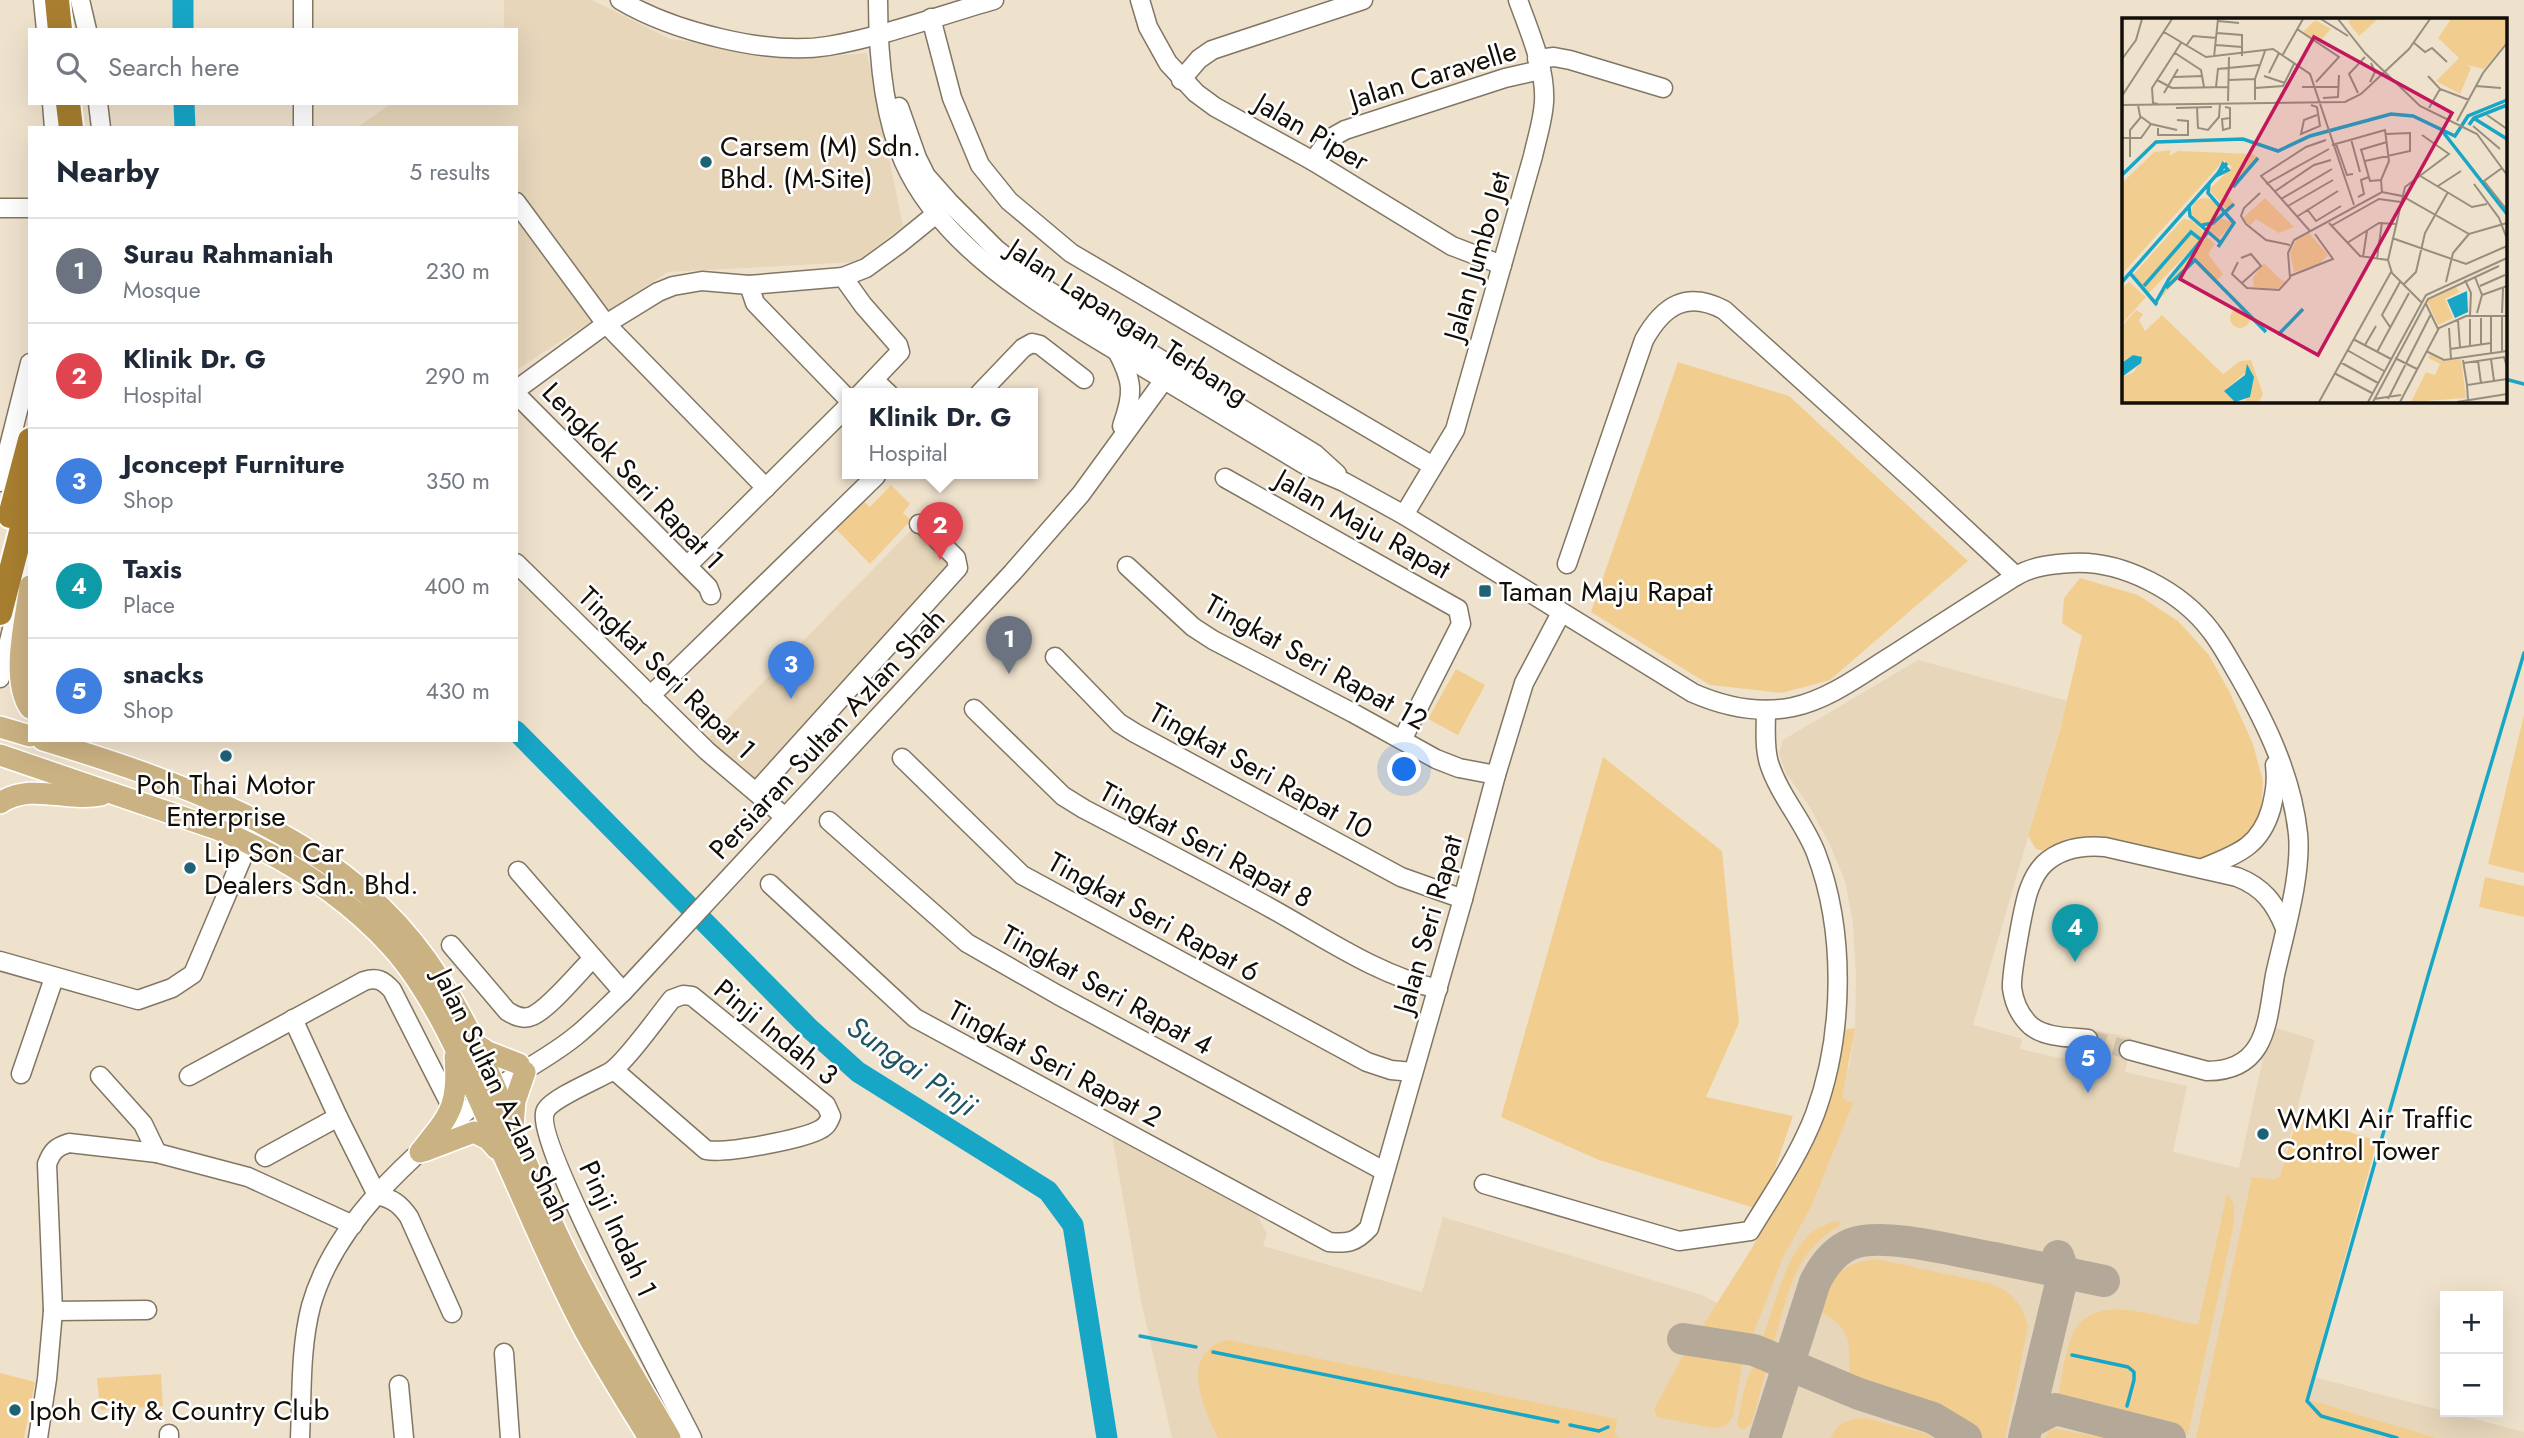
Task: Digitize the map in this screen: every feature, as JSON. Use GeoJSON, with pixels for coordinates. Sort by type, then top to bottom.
{"type":"FeatureCollection","features":[{"type":"Feature","properties":{"kind":"highway"},"geometry":{"type":"LineString","coordinates":[[57,0],[60,28]]}},
{"type":"Feature","properties":{"kind":"highway"},"geometry":{"type":"LineString","coordinates":[[72,0],[75,28]]}},
{"type":"Feature","properties":{"kind":"highway"},"geometry":{"type":"LineString","coordinates":[[68,105],[71,126]]}},
{"type":"Feature","properties":{"kind":"highway"},"geometry":{"type":"LineString","coordinates":[[82,105],[84,126]]}},
{"type":"Feature","properties":{"kind":"highway"},"geometry":{"type":"LineString","coordinates":[[0,554],[28,448]]}},
{"type":"Feature","properties":{"kind":"highway"},"geometry":{"type":"LineString","coordinates":[[0,613],[28,505]]}},
{"type":"Feature","properties":{"kind":"main road"},"geometry":{"type":"LineString","coordinates":[[28,603],[20,670],[28,702]]}},
{"type":"Feature","properties":{"kind":"main road"},"geometry":{"type":"LineString","coordinates":[[0,727],[28,735]]}},
{"type":"Feature","properties":{"kind":"main road","name":"Jalan Sultan Azlan Shah"},"geometry":{"type":"LineString","coordinates":[[67,745],[242,813],[295,841],[338,872],[378,906],[412,941],[439,979],[464,1046]]}},
{"type":"Feature","properties":{"kind":"main road","name":"Jalan Sultan Azlan Shah"},"geometry":{"type":"LineString","coordinates":[[0,755],[249,842],[299,869],[332,891],[392,948],[464,1046],[513,1132],[554,1228],[601,1320],[670,1438]]}},
{"type":"Feature","properties":{"kind":"main road"},"geometry":{"type":"LineString","coordinates":[[0,803],[24,792],[84,797],[110,793]]}},
{"type":"Feature","properties":{"kind":"main road"},"geometry":{"type":"LineString","coordinates":[[421,1153],[452,1108],[464,1046],[522,1068],[514,1101],[513,1132]]}},
{"type":"Feature","properties":{"kind":"main road","name":"Jalan Sultan Azlan Shah"},"geometry":{"type":"LineString","coordinates":[[488,1091],[505,1159],[584,1328],[649,1438]]}},
{"type":"Feature","properties":{"kind":"main road"},"geometry":{"type":"LineString","coordinates":[[421,1153],[474,1132],[488,1139],[505,1159]]}},
{"type":"Feature","properties":{"kind":"street"},"geometry":{"type":"LineString","coordinates":[[43,0],[46,28]]}},
{"type":"Feature","properties":{"kind":"street"},"geometry":{"type":"LineString","coordinates":[[80,0],[86,28]]}},
{"type":"Feature","properties":{"kind":"street"},"geometry":{"type":"LineString","coordinates":[[303,0],[303,28]]}},
{"type":"Feature","properties":{"kind":"street"},"geometry":{"type":"LineString","coordinates":[[621,0],[640,6],[681,27],[721,37],[782,46],[827,46],[995,0]]}},
{"type":"Feature","properties":{"kind":"street","name":"Jalan Lapangan Terbang"},"geometry":{"type":"LineString","coordinates":[[878,0],[878,33],[887,108],[903,160],[936,214],[983,261],[1062,317],[1117,351],[1307,466],[1344,482],[1404,515],[1693,693],[1713,701],[1749,709],[1766,710],[1795,706],[1840,688],[2034,567],[2082,563],[2103,565],[2123,570],[2175,597],[2211,631],[2248,692],[2274,744],[2286,776],[2298,834],[2300,861],[2269,1021],[2257,1049],[2244,1060],[2216,1071],[2207,1071],[2160,1059],[2130,1045]]}},
{"type":"Feature","properties":{"kind":"street","name":"Jalan Piper"},"geometry":{"type":"LineString","coordinates":[[1140,0],[1157,45],[1181,80],[1214,107],[1313,161],[1452,246],[1502,265]]}},
{"type":"Feature","properties":{"kind":"street"},"geometry":{"type":"LineString","coordinates":[[1181,80],[1199,59],[1212,50],[1363,0]]}},
{"type":"Feature","properties":{"kind":"street","name":"Jalan Jumbo Jet"},"geometry":{"type":"LineString","coordinates":[[1404,515],[1455,430],[1542,116],[1544,101],[1539,65],[1518,0]]}},
{"type":"Feature","properties":{"kind":"street"},"geometry":{"type":"LineString","coordinates":[[930,18],[952,98],[981,165],[1009,201],[1071,253],[1433,466]]}},
{"type":"Feature","properties":{"kind":"street","name":"Jalan Caravelle"},"geometry":{"type":"LineString","coordinates":[[1313,161],[1329,139],[1345,130],[1505,78],[1555,57],[1663,88]]}},
{"type":"Feature","properties":{"kind":"street","name":"Jalan Lapangan Terbang"},"geometry":{"type":"LineString","coordinates":[[887,95],[898,106],[926,176],[993,247],[1049,290],[1315,454],[1344,482]]}},
{"type":"Feature","properties":{"kind":"street"},"geometry":{"type":"LineString","coordinates":[[52,105],[54,126]]}},
{"type":"Feature","properties":{"kind":"street"},"geometry":{"type":"LineString","coordinates":[[98,105],[100,126]]}},
{"type":"Feature","properties":{"kind":"street"},"geometry":{"type":"LineString","coordinates":[[303,105],[303,126]]}},
{"type":"Feature","properties":{"kind":"street"},"geometry":{"type":"LineString","coordinates":[[926,176],[936,196],[936,214]]}},
{"type":"Feature","properties":{"kind":"street"},"geometry":{"type":"LineString","coordinates":[[518,204],[606,324],[766,488]]}},
{"type":"Feature","properties":{"kind":"street"},"geometry":{"type":"LineString","coordinates":[[0,208],[28,208]]}},
{"type":"Feature","properties":{"kind":"street"},"geometry":{"type":"LineString","coordinates":[[518,390],[606,324],[658,292],[687,282],[748,285],[843,277],[866,268],[936,214],[948,213],[968,222]]}},
{"type":"Feature","properties":{"kind":"street"},"geometry":{"type":"LineString","coordinates":[[843,277],[898,345],[900,352],[866,388]]}},
{"type":"Feature","properties":{"kind":"street"},"geometry":{"type":"LineString","coordinates":[[748,285],[755,303],[842,393]]}},
{"type":"Feature","properties":{"kind":"street"},"geometry":{"type":"LineString","coordinates":[[1567,564],[1644,340],[1654,322],[1669,308],[1689,300],[1710,303],[1724,310],[2016,576]]}},
{"type":"Feature","properties":{"kind":"street"},"geometry":{"type":"LineString","coordinates":[[1087,314],[1161,376],[1185,379],[1274,428]]}},
{"type":"Feature","properties":{"kind":"street"},"geometry":{"type":"LineString","coordinates":[[985,388],[1023,348],[1032,343],[1040,345],[1084,379]]}},
{"type":"Feature","properties":{"kind":"street"},"geometry":{"type":"LineString","coordinates":[[1117,351],[1130,380],[1131,401],[1122,426]]}},
{"type":"Feature","properties":{"kind":"street"},"geometry":{"type":"LineString","coordinates":[[0,482],[28,371]]}},
{"type":"Feature","properties":{"kind":"street","name":"Persiaran Sultan Azlan Shah"},"geometry":{"type":"LineString","coordinates":[[782,815],[1013,572],[1081,494],[1142,409],[1161,376]]}},
{"type":"Feature","properties":{"kind":"street","name":"Persiaran Sultan Azlan Shah"},"geometry":{"type":"LineString","coordinates":[[300,1438],[306,1331],[311,1305],[325,1267],[377,1195],[488,1091],[522,1068],[620,988],[658,950],[1076,490],[1161,376]]}},
{"type":"Feature","properties":{"kind":"street"},"geometry":{"type":"LineString","coordinates":[[874,380],[882,388]]}},
{"type":"Feature","properties":{"kind":"street"},"geometry":{"type":"LineString","coordinates":[[1142,409],[1166,392],[1182,394],[1200,401]]}},
{"type":"Feature","properties":{"kind":"street","name":"Lengkok Seri Rapat 1"},"geometry":{"type":"LineString","coordinates":[[518,394],[708,587],[711,595]]}},
{"type":"Feature","properties":{"kind":"street"},"geometry":{"type":"LineString","coordinates":[[687,566],[842,412]]}},
{"type":"Feature","properties":{"kind":"street","name":"Jalan Maju Rapat"},"geometry":{"type":"LineString","coordinates":[[1225,478],[1458,609],[1461,624],[1402,740]]}},
{"type":"Feature","properties":{"kind":"street"},"geometry":{"type":"LineString","coordinates":[[650,696],[873,479]]}},
{"type":"Feature","properties":{"kind":"street"},"geometry":{"type":"LineString","coordinates":[[756,792],[958,568],[956,558],[919,524]]}},
{"type":"Feature","properties":{"kind":"street"},"geometry":{"type":"LineString","coordinates":[[0,678],[4,644],[28,563]]}},
{"type":"Feature","properties":{"kind":"street","name":"Tingkat Seri Rapat 1"},"geometry":{"type":"LineString","coordinates":[[518,565],[707,751],[782,815]]}},
{"type":"Feature","properties":{"kind":"street","name":"Tingkat Seri Rapat 12"},"geometry":{"type":"LineString","coordinates":[[1127,566],[1202,634],[1436,760],[1459,768],[1496,775]]}},
{"type":"Feature","properties":{"kind":"street","name":"Jalan Seri Rapat"},"geometry":{"type":"LineString","coordinates":[[1346,1244],[1359,1239],[1369,1228],[1524,683],[1561,613]]}},
{"type":"Feature","properties":{"kind":"street","name":"Tingkat Seri Rapat 10"},"geometry":{"type":"LineString","coordinates":[[1055,657],[1119,723],[1135,733],[1401,877],[1464,899]]}},
{"type":"Feature","properties":{"kind":"street","name":"Tingkat Seri Rapat 8"},"geometry":{"type":"LineString","coordinates":[[974,709],[1063,796],[1084,809],[1380,969],[1410,982],[1437,989]]}},
{"type":"Feature","properties":{"kind":"street"},"geometry":{"type":"LineString","coordinates":[[1484,1184],[1679,1241],[1750,1231],[1797,1154],[1815,1114],[1829,1064],[1836,1024],[1837,977],[1828,886],[1814,849],[1768,762],[1766,710]]}},
{"type":"Feature","properties":{"kind":"street","name":"Jalan Lapangan Terbang"},"geometry":{"type":"LineString","coordinates":[[2203,868],[2238,853],[2251,844],[2263,830],[2277,787],[2274,744]]}},
{"type":"Feature","properties":{"kind":"street","name":"Tingkat Seri Rapat 6"},"geometry":{"type":"LineString","coordinates":[[902,758],[1022,875],[1367,1062],[1391,1070],[1413,1072]]}},
{"type":"Feature","properties":{"kind":"street","name":"Tingkat Seri Rapat 4"},"geometry":{"type":"LineString","coordinates":[[829,821],[967,943],[1384,1171]]}},
{"type":"Feature","properties":{"kind":"street"},"geometry":{"type":"LineString","coordinates":[[0,961],[138,1000],[172,988],[194,974],[249,842]]}},
{"type":"Feature","properties":{"kind":"street"},"geometry":{"type":"LineString","coordinates":[[2085,1036],[2043,1034],[2022,1016],[2013,993],[2012,975],[2028,889],[2042,866],[2066,850],[2086,845],[2105,847],[2203,868],[2248,881],[2273,902],[2285,928]]}},
{"type":"Feature","properties":{"kind":"street"},"geometry":{"type":"LineString","coordinates":[[518,871],[620,988]]}},
{"type":"Feature","properties":{"kind":"street","name":"Tingkat Seri Rapat 2"},"geometry":{"type":"LineString","coordinates":[[770,884],[915,1017],[1329,1242],[1346,1244]]}},
{"type":"Feature","properties":{"kind":"street"},"geometry":{"type":"LineString","coordinates":[[451,945],[506,1011],[517,1017],[531,1017],[541,1010],[593,958]]}},
{"type":"Feature","properties":{"kind":"street"},"geometry":{"type":"LineString","coordinates":[[22,1074],[54,978]]}},
{"type":"Feature","properties":{"kind":"street"},"geometry":{"type":"LineString","coordinates":[[189,1076],[364,981],[375,978],[384,981],[392,990],[452,1108]]}},
{"type":"Feature","properties":{"kind":"street","name":"Pinji Indah 3"},"geometry":{"type":"LineString","coordinates":[[682,995],[692,996],[826,1105],[831,1116],[823,1128],[808,1134],[730,1150],[706,1150],[614,1070],[672,999],[682,995]]}},
{"type":"Feature","properties":{"kind":"street"},"geometry":{"type":"LineString","coordinates":[[293,1019],[377,1195],[392,1199],[409,1217],[452,1312]]}},
{"type":"Feature","properties":{"kind":"street","name":"Pinji Indah 1"},"geometry":{"type":"LineString","coordinates":[[614,1070],[555,1101],[546,1109],[543,1119],[563,1179],[692,1438]]}},
{"type":"Feature","properties":{"kind":"street"},"geometry":{"type":"LineString","coordinates":[[100,1076],[143,1124],[156,1153]]}},
{"type":"Feature","properties":{"kind":"street"},"geometry":{"type":"LineString","coordinates":[[265,1157],[338,1117]]}},
{"type":"Feature","properties":{"kind":"street"},"geometry":{"type":"LineString","coordinates":[[38,1438],[47,1380],[53,1311],[47,1164],[51,1153],[58,1146],[69,1143],[156,1153],[248,1177],[353,1225]]}},
{"type":"Feature","properties":{"kind":"street"},"geometry":{"type":"LineString","coordinates":[[53,1311],[147,1310]]}},
{"type":"Feature","properties":{"kind":"street"},"geometry":{"type":"LineString","coordinates":[[505,1353],[510,1438]]}},
{"type":"Feature","properties":{"kind":"street"},"geometry":{"type":"LineString","coordinates":[[399,1385],[404,1438]]}},
{"type":"Feature","properties":{"kind":"shaded area"},"geometry":{"type":"Polygon","coordinates":[[[504,0],[592,0],[670,39],[807,58],[867,53],[903,226],[857,262],[668,272],[518,369],[518,126],[359,126],[389,105],[518,105],[518,28],[504,27],[504,0]]]}},
{"type":"Feature","properties":{"kind":"shaded area"},"geometry":{"type":"Polygon","coordinates":[[[1678,362],[1789,396],[1968,561],[1830,680],[1782,693],[1710,685],[1591,612],[1678,362]]]}},
{"type":"Feature","properties":{"kind":"shaded area"},"geometry":{"type":"Polygon","coordinates":[[[891,485],[910,504],[903,513],[911,520],[870,564],[835,528],[862,500],[870,507],[891,485]]]}},
{"type":"Feature","properties":{"kind":"shaded area"},"geometry":{"type":"Polygon","coordinates":[[[918,523],[962,566],[746,795],[701,746],[918,523]]]}},
{"type":"Feature","properties":{"kind":"shaded area"},"geometry":{"type":"Polygon","coordinates":[[[2080,578],[2138,595],[2178,621],[2209,655],[2229,691],[2253,744],[2263,781],[2261,812],[2249,836],[2224,854],[2195,859],[2103,839],[2069,838],[2044,851],[2036,849],[2028,836],[2060,730],[2082,636],[2062,623],[2064,598],[2080,578]]]}},
{"type":"Feature","properties":{"kind":"shaded area"},"geometry":{"type":"Polygon","coordinates":[[[1918,660],[2068,701],[1973,1025],[2022,1039],[2020,1049],[2083,1063],[2091,1029],[2132,1038],[2125,1072],[2187,1086],[2173,1152],[2239,1168],[2270,1026],[2315,1040],[2280,1176],[2274,1180],[2306,1398],[2314,1377],[2440,1410],[2440,1417],[2467,1417],[2524,1432],[2524,1438],[1172,1438],[1141,1301],[1112,1135],[1257,1215],[1267,1234],[1263,1246],[1422,1292],[1443,1217],[1702,1295],[1725,1307],[1849,1067],[1855,1028],[1853,924],[1845,881],[1811,809],[1786,773],[1779,754],[1783,740],[1918,660]]]}},
{"type":"Feature","properties":{"kind":"shaded area"},"geometry":{"type":"Polygon","coordinates":[[[1456,669],[1485,685],[1458,735],[1428,719],[1456,669]]]}},
{"type":"Feature","properties":{"kind":"shaded area"},"geometry":{"type":"Polygon","coordinates":[[[2524,715],[2524,873],[2488,864],[2524,715]]]}},
{"type":"Feature","properties":{"kind":"shaded area"},"geometry":{"type":"Polygon","coordinates":[[[1603,757],[1722,851],[1739,1023],[1706,1097],[1793,1116],[1761,1210],[1599,1160],[1501,1117],[1603,757]]]}},
{"type":"Feature","properties":{"kind":"shaded area"},"geometry":{"type":"Polygon","coordinates":[[[2485,877],[2524,886],[2524,917],[2479,907],[2485,877]]]}},
{"type":"Feature","properties":{"kind":"shaded area"},"geometry":{"type":"Polygon","coordinates":[[[1855,1028],[1842,1098],[1853,1103],[1811,1207],[1783,1257],[1752,1337],[1746,1341],[1698,1333],[1752,1248],[1783,1192],[1841,1030],[1855,1028]]]}},
{"type":"Feature","properties":{"kind":"shaded area"},"geometry":{"type":"Polygon","coordinates":[[[2298,1115],[2377,1141],[2306,1399],[2436,1438],[2196,1438],[2252,1177],[2274,1180],[2280,1176],[2298,1115]]]}},
{"type":"Feature","properties":{"kind":"shaded area"},"geometry":{"type":"Polygon","coordinates":[[[2227,1194],[2234,1205],[2233,1228],[2188,1434],[2069,1407],[2058,1395],[2066,1354],[2079,1324],[2092,1314],[2108,1310],[2126,1310],[2198,1325],[2227,1194]]]}},
{"type":"Feature","properties":{"kind":"shaded area"},"geometry":{"type":"Polygon","coordinates":[[[1841,1221],[1802,1261],[1789,1291],[1774,1341],[1765,1340],[1763,1337],[1781,1284],[1797,1249],[1809,1235],[1823,1226],[1841,1221]]]}},
{"type":"Feature","properties":{"kind":"shaded area"},"geometry":{"type":"Polygon","coordinates":[[[1876,1259],[1992,1284],[2006,1291],[2020,1306],[2028,1327],[2005,1438],[1982,1438],[1952,1413],[1858,1388],[1852,1378],[1848,1339],[1844,1330],[1820,1312],[1832,1281],[1838,1274],[1853,1264],[1876,1259]]]}},
{"type":"Feature","properties":{"kind":"shaded area"},"geometry":{"type":"Polygon","coordinates":[[[1227,1340],[1617,1419],[1615,1436],[1620,1438],[1218,1438],[1201,1397],[1199,1369],[1203,1357],[1212,1347],[1227,1340]]]}},
{"type":"Feature","properties":{"kind":"shaded area"},"geometry":{"type":"Polygon","coordinates":[[[1686,1350],[1744,1355],[1733,1416],[1726,1426],[1713,1428],[1657,1417],[1654,1409],[1686,1350]]]}},
{"type":"Feature","properties":{"kind":"shaded area"},"geometry":{"type":"Polygon","coordinates":[[[1760,1360],[1769,1360],[1752,1422],[1744,1429],[1739,1428],[1737,1424],[1747,1381],[1750,1372],[1760,1360]]]}},
{"type":"Feature","properties":{"kind":"shaded area","name":"Ipoh City & Country Club"},"geometry":{"type":"Polygon","coordinates":[[[0,1373],[35,1382],[24,1438],[0,1438],[0,1373]]]}},
{"type":"Feature","properties":{"kind":"shaded area"},"geometry":{"type":"Polygon","coordinates":[[[161,1374],[163,1406],[100,1410],[97,1378],[161,1374]]]}},
{"type":"Feature","properties":{"kind":"shaded area"},"geometry":{"type":"Polygon","coordinates":[[[1865,1418],[1925,1433],[1933,1438],[1831,1438],[1845,1422],[1865,1418]]]}},
{"type":"Feature","properties":{"kind":"shaded area"},"geometry":{"type":"Polygon","coordinates":[[[2055,1429],[2107,1438],[2045,1438],[2049,1431],[2055,1429]]]}},
{"type":"Feature","properties":{"kind":"waterway","name":"Sungai Pinji"},"geometry":{"type":"LineString","coordinates":[[183,0],[183,28]]}},
{"type":"Feature","properties":{"kind":"waterway","name":"Sungai Pinji"},"geometry":{"type":"LineString","coordinates":[[184,105],[185,126]]}},
{"type":"Feature","properties":{"kind":"waterway"},"geometry":{"type":"LineString","coordinates":[[2506,379],[2524,384]]}},
{"type":"Feature","properties":{"kind":"waterway"},"geometry":{"type":"LineString","coordinates":[[2397,1438],[2321,1416],[2307,1401],[2428,976],[2524,653]]}},
{"type":"Feature","properties":{"kind":"waterway","name":"Sungai Pinji"},"geometry":{"type":"LineString","coordinates":[[518,733],[809,1028],[858,1072],[1048,1191],[1073,1225],[1107,1438]]}},
{"type":"Feature","properties":{"kind":"waterway"},"geometry":{"type":"LineString","coordinates":[[1140,1336],[1196,1347]]}},
{"type":"Feature","properties":{"kind":"waterway"},"geometry":{"type":"LineString","coordinates":[[1213,1352],[1558,1422]]}},
{"type":"Feature","properties":{"kind":"waterway"},"geometry":{"type":"LineString","coordinates":[[2072,1355],[2128,1367],[2134,1372],[2127,1406]]}},
{"type":"Feature","properties":{"kind":"waterway"},"geometry":{"type":"LineString","coordinates":[[1570,1425],[1599,1431],[1608,1427]]}},
{"type":"Feature","properties":{"kind":"taxiway"},"geometry":{"type":"LineString","coordinates":[[1765,1438],[1815,1282],[1830,1260],[1851,1244],[1865,1241],[1901,1241],[2104,1281]]}},
{"type":"Feature","properties":{"kind":"taxiway"},"geometry":{"type":"LineString","coordinates":[[2024,1438],[2062,1279],[2058,1256]]}},
{"type":"Feature","properties":{"kind":"taxiway"},"geometry":{"type":"LineString","coordinates":[[1683,1339],[1754,1350],[1859,1394],[1933,1418],[1966,1438]]}},
{"type":"Feature","properties":{"kind":"taxiway"},"geometry":{"type":"LineString","coordinates":[[2028,1423],[2055,1409],[2170,1438]]}},
{"type":"Feature","properties":{"kind":"tunnel"},"geometry":{"type":"LineString","coordinates":[[2088,1039],[2129,1050]]}},
{"type":"Feature","properties":{"kind":"place","name":"Carsem (M) Sdn. Bhd. (M-Site)"},"geometry":{"type":"Point","coordinates":[706,162]}},
{"type":"Feature","properties":{"kind":"place","name":"Klinik Dr. G"},"geometry":{"type":"Point","coordinates":[940,560]}},
{"type":"Feature","properties":{"kind":"place","name":"Taman Maju Rapat"},"geometry":{"type":"Point","coordinates":[1485,591]}},
{"type":"Feature","properties":{"kind":"place","name":"Surau Rahmaniah"},"geometry":{"type":"Point","coordinates":[1009,674]}},
{"type":"Feature","properties":{"kind":"place","name":"Jconcept Furniture"},"geometry":{"type":"Point","coordinates":[791,699]}},
{"type":"Feature","properties":{"kind":"place","name":"Poh Thai Motor Enterprise"},"geometry":{"type":"Point","coordinates":[226,756]}},
{"type":"Feature","properties":{"kind":"place","name":"Lip Son Car Dealers Sdn. Bhd."},"geometry":{"type":"Point","coordinates":[190,868]}},
{"type":"Feature","properties":{"kind":"place","name":"Taxis"},"geometry":{"type":"Point","coordinates":[2075,962]}},
{"type":"Feature","properties":{"kind":"place","name":"snacks"},"geometry":{"type":"Point","coordinates":[2088,1093]}},
{"type":"Feature","properties":{"kind":"place","name":"WMKI Air Traffic Control Tower"},"geometry":{"type":"Point","coordinates":[2263,1134]}},
{"type":"Feature","properties":{"kind":"place","name":"Ipoh City & Country Club"},"geometry":{"type":"Point","coordinates":[15,1410]}}]}
